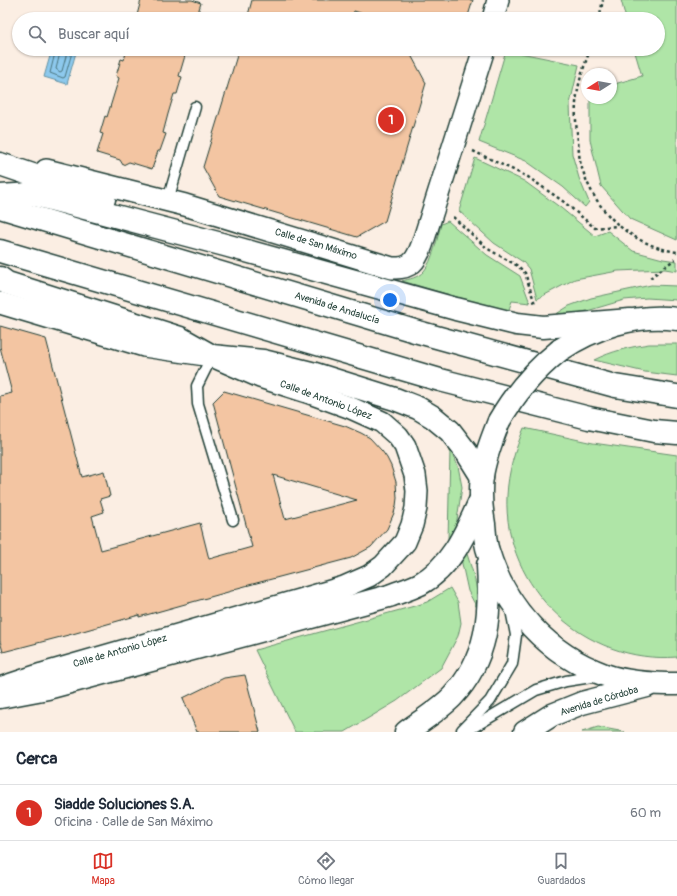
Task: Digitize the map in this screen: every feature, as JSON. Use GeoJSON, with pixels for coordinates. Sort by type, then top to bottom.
{"type":"FeatureCollection","features":[{"type":"Feature","properties":{"kind":"main road"},"geometry":{"type":"LineString","coordinates":[[0,164],[103,199],[225,245]]}},
{"type":"Feature","properties":{"kind":"main road"},"geometry":{"type":"LineString","coordinates":[[0,196],[32,194],[225,245],[456,309],[517,324],[550,326],[668,317],[677,318]]}},
{"type":"Feature","properties":{"kind":"main road","name":"Avenida de Andalucía"},"geometry":{"type":"LineString","coordinates":[[0,207],[426,334],[615,386],[677,396]]}},
{"type":"Feature","properties":{"kind":"main road"},"geometry":{"type":"LineString","coordinates":[[0,251],[440,380],[589,418],[654,431],[677,433]]}},
{"type":"Feature","properties":{"kind":"main road"},"geometry":{"type":"LineString","coordinates":[[0,278],[7,283],[180,338],[212,356],[263,361],[315,374],[395,399],[418,408],[433,417],[450,431],[467,453],[482,477]]}},
{"type":"Feature","properties":{"kind":"main road"},"geometry":{"type":"LineString","coordinates":[[406,732],[452,697],[464,682],[480,653],[487,628],[490,592],[487,550],[480,501],[482,477],[487,452],[500,421],[516,394],[532,376],[560,350],[574,340],[596,330],[630,320]]}},
{"type":"Feature","properties":{"kind":"main road"},"geometry":{"type":"LineString","coordinates":[[0,697],[48,688],[408,590],[435,573],[457,549],[480,501]]}},
{"type":"Feature","properties":{"kind":"main road"},"geometry":{"type":"LineString","coordinates":[[487,550],[496,575],[509,598],[534,631],[567,657],[605,675],[629,681],[654,684],[677,684]]}},
{"type":"Feature","properties":{"kind":"main road","name":"Avenida de Córdoba"},"geometry":{"type":"LineString","coordinates":[[525,732],[552,715],[576,706],[654,684]]}},
{"type":"Feature","properties":{"kind":"street"},"geometry":{"type":"LineString","coordinates":[[495,12],[498,0]]}},
{"type":"Feature","properties":{"kind":"street","name":"Calle de San Máximo"},"geometry":{"type":"LineString","coordinates":[[0,159],[168,200],[392,268],[401,268],[411,264],[418,257],[482,56]]}},
{"type":"Feature","properties":{"kind":"street","name":"Calle de Antonio López"},"geometry":{"type":"LineString","coordinates":[[0,303],[144,346],[212,356],[260,377],[307,392],[369,415],[382,422],[398,436],[405,446],[415,474],[417,492],[416,508],[412,525],[405,542],[383,566],[369,576],[344,587],[42,674],[0,688]]}},
{"type":"Feature","properties":{"kind":"lane"},"geometry":{"type":"LineString","coordinates":[[168,200],[195,107]]}},
{"type":"Feature","properties":{"kind":"lane"},"geometry":{"type":"LineString","coordinates":[[212,356],[198,386],[198,404],[233,520]]}},
{"type":"Feature","properties":{"kind":"lane"},"geometry":{"type":"LineString","coordinates":[[460,732],[490,701],[512,664],[516,635],[509,598]]}},
{"type":"Feature","properties":{"kind":"lane"},"geometry":{"type":"LineString","coordinates":[[465,732],[536,690],[566,681],[605,675]]}},
{"type":"Feature","properties":{"kind":"path"},"geometry":{"type":"LineString","coordinates":[[600,12],[603,0]]}},
{"type":"Feature","properties":{"kind":"path"},"geometry":{"type":"LineString","coordinates":[[588,56],[577,90],[575,121],[582,170],[591,190],[603,209],[618,226],[637,239],[664,250],[677,252]]}},
{"type":"Feature","properties":{"kind":"path"},"geometry":{"type":"LineString","coordinates":[[471,150],[528,177],[564,202],[595,228],[618,226]]}},
{"type":"Feature","properties":{"kind":"path"},"geometry":{"type":"LineString","coordinates":[[450,215],[488,249],[518,266],[525,273],[536,308]]}},
{"type":"Feature","properties":{"kind":"path"},"geometry":{"type":"LineString","coordinates":[[650,278],[675,259]]}},
{"type":"Feature","properties":{"kind":"green space"},"geometry":{"type":"Polygon","coordinates":[[[621,0],[677,0],[677,240],[630,219],[601,186],[590,140],[590,104],[617,104],[617,83],[642,76],[636,56],[665,56],[665,12],[624,12],[621,0]]]}},
{"type":"Feature","properties":{"kind":"green space"},"geometry":{"type":"Polygon","coordinates":[[[504,56],[535,56],[579,65],[570,104],[572,154],[579,178],[589,202],[585,207],[563,187],[526,161],[479,142],[504,56]]]}},
{"type":"Feature","properties":{"kind":"green space"},"geometry":{"type":"Polygon","coordinates":[[[475,158],[524,181],[561,208],[595,236],[608,231],[633,251],[677,261],[677,271],[665,269],[618,271],[575,279],[537,299],[529,269],[523,262],[494,243],[459,211],[475,158]]]}},
{"type":"Feature","properties":{"kind":"green space"},"geometry":{"type":"Polygon","coordinates":[[[448,221],[487,255],[520,276],[530,303],[512,301],[508,312],[402,281],[416,277],[424,271],[432,255],[441,224],[448,221]]]}},
{"type":"Feature","properties":{"kind":"green space"},"geometry":{"type":"Polygon","coordinates":[[[651,285],[677,286],[677,300],[647,298],[624,300],[587,311],[550,318],[569,306],[591,298],[651,285]]]}},
{"type":"Feature","properties":{"kind":"green space"},"geometry":{"type":"Polygon","coordinates":[[[649,344],[677,344],[677,376],[645,372],[594,360],[621,350],[649,344]]]}},
{"type":"Feature","properties":{"kind":"green space"},"geometry":{"type":"Polygon","coordinates":[[[524,428],[593,443],[677,455],[677,657],[643,656],[611,648],[582,634],[556,614],[535,589],[519,561],[509,530],[507,496],[509,478],[512,461],[524,428]]]}},
{"type":"Feature","properties":{"kind":"green space"},"geometry":{"type":"Polygon","coordinates":[[[450,450],[458,466],[462,487],[456,526],[448,541],[450,450]]]}},
{"type":"Feature","properties":{"kind":"green space"},"geometry":{"type":"Polygon","coordinates":[[[465,547],[476,584],[477,608],[468,591],[461,559],[465,547]]]}},
{"type":"Feature","properties":{"kind":"green space"},"geometry":{"type":"Polygon","coordinates":[[[450,588],[458,602],[461,623],[458,636],[441,668],[397,701],[345,732],[295,732],[255,650],[418,605],[427,602],[450,588]]]}},
{"type":"Feature","properties":{"kind":"green space"},"geometry":{"type":"Polygon","coordinates":[[[598,727],[625,732],[582,732],[598,727]]]}},
{"type":"Feature","properties":{"kind":"water"},"geometry":{"type":"Polygon","coordinates":[[[50,56],[75,56],[67,84],[44,77],[50,56]]]}},
{"type":"Feature","properties":{"kind":"building"},"geometry":{"type":"Polygon","coordinates":[[[141,0],[192,0],[201,3],[198,12],[138,12],[141,0]]]}},
{"type":"Feature","properties":{"kind":"building"},"geometry":{"type":"Polygon","coordinates":[[[252,0],[473,0],[469,12],[249,12],[252,0]]]}},
{"type":"Feature","properties":{"kind":"building"},"geometry":{"type":"Polygon","coordinates":[[[125,56],[185,56],[179,76],[182,77],[177,94],[174,94],[163,133],[166,134],[152,169],[129,162],[123,165],[120,160],[97,153],[103,134],[100,133],[105,116],[107,117],[119,78],[116,76],[121,59],[124,60],[125,56]]]}},
{"type":"Feature","properties":{"kind":"building"},"geometry":{"type":"Polygon","coordinates":[[[237,56],[412,56],[426,83],[385,221],[357,237],[219,196],[203,167],[237,56]]]}},
{"type":"Feature","properties":{"kind":"building"},"geometry":{"type":"Polygon","coordinates":[[[0,326],[46,339],[82,477],[104,471],[110,496],[100,499],[104,512],[92,516],[101,550],[200,523],[209,559],[252,547],[213,402],[224,391],[345,426],[370,438],[387,458],[396,482],[396,506],[387,529],[371,547],[351,558],[234,589],[235,590],[139,617],[139,615],[3,652],[0,641],[0,396],[12,393],[0,347],[0,326]],[[273,475],[285,519],[357,500],[273,475]]]}},
{"type":"Feature","properties":{"kind":"building"},"geometry":{"type":"Polygon","coordinates":[[[245,675],[260,732],[197,732],[183,698],[224,678],[245,675]]]}},
{"type":"Feature","properties":{"kind":"place","name":"Siadde Soluciones S.A."},"geometry":{"type":"Point","coordinates":[391,120]}}]}
